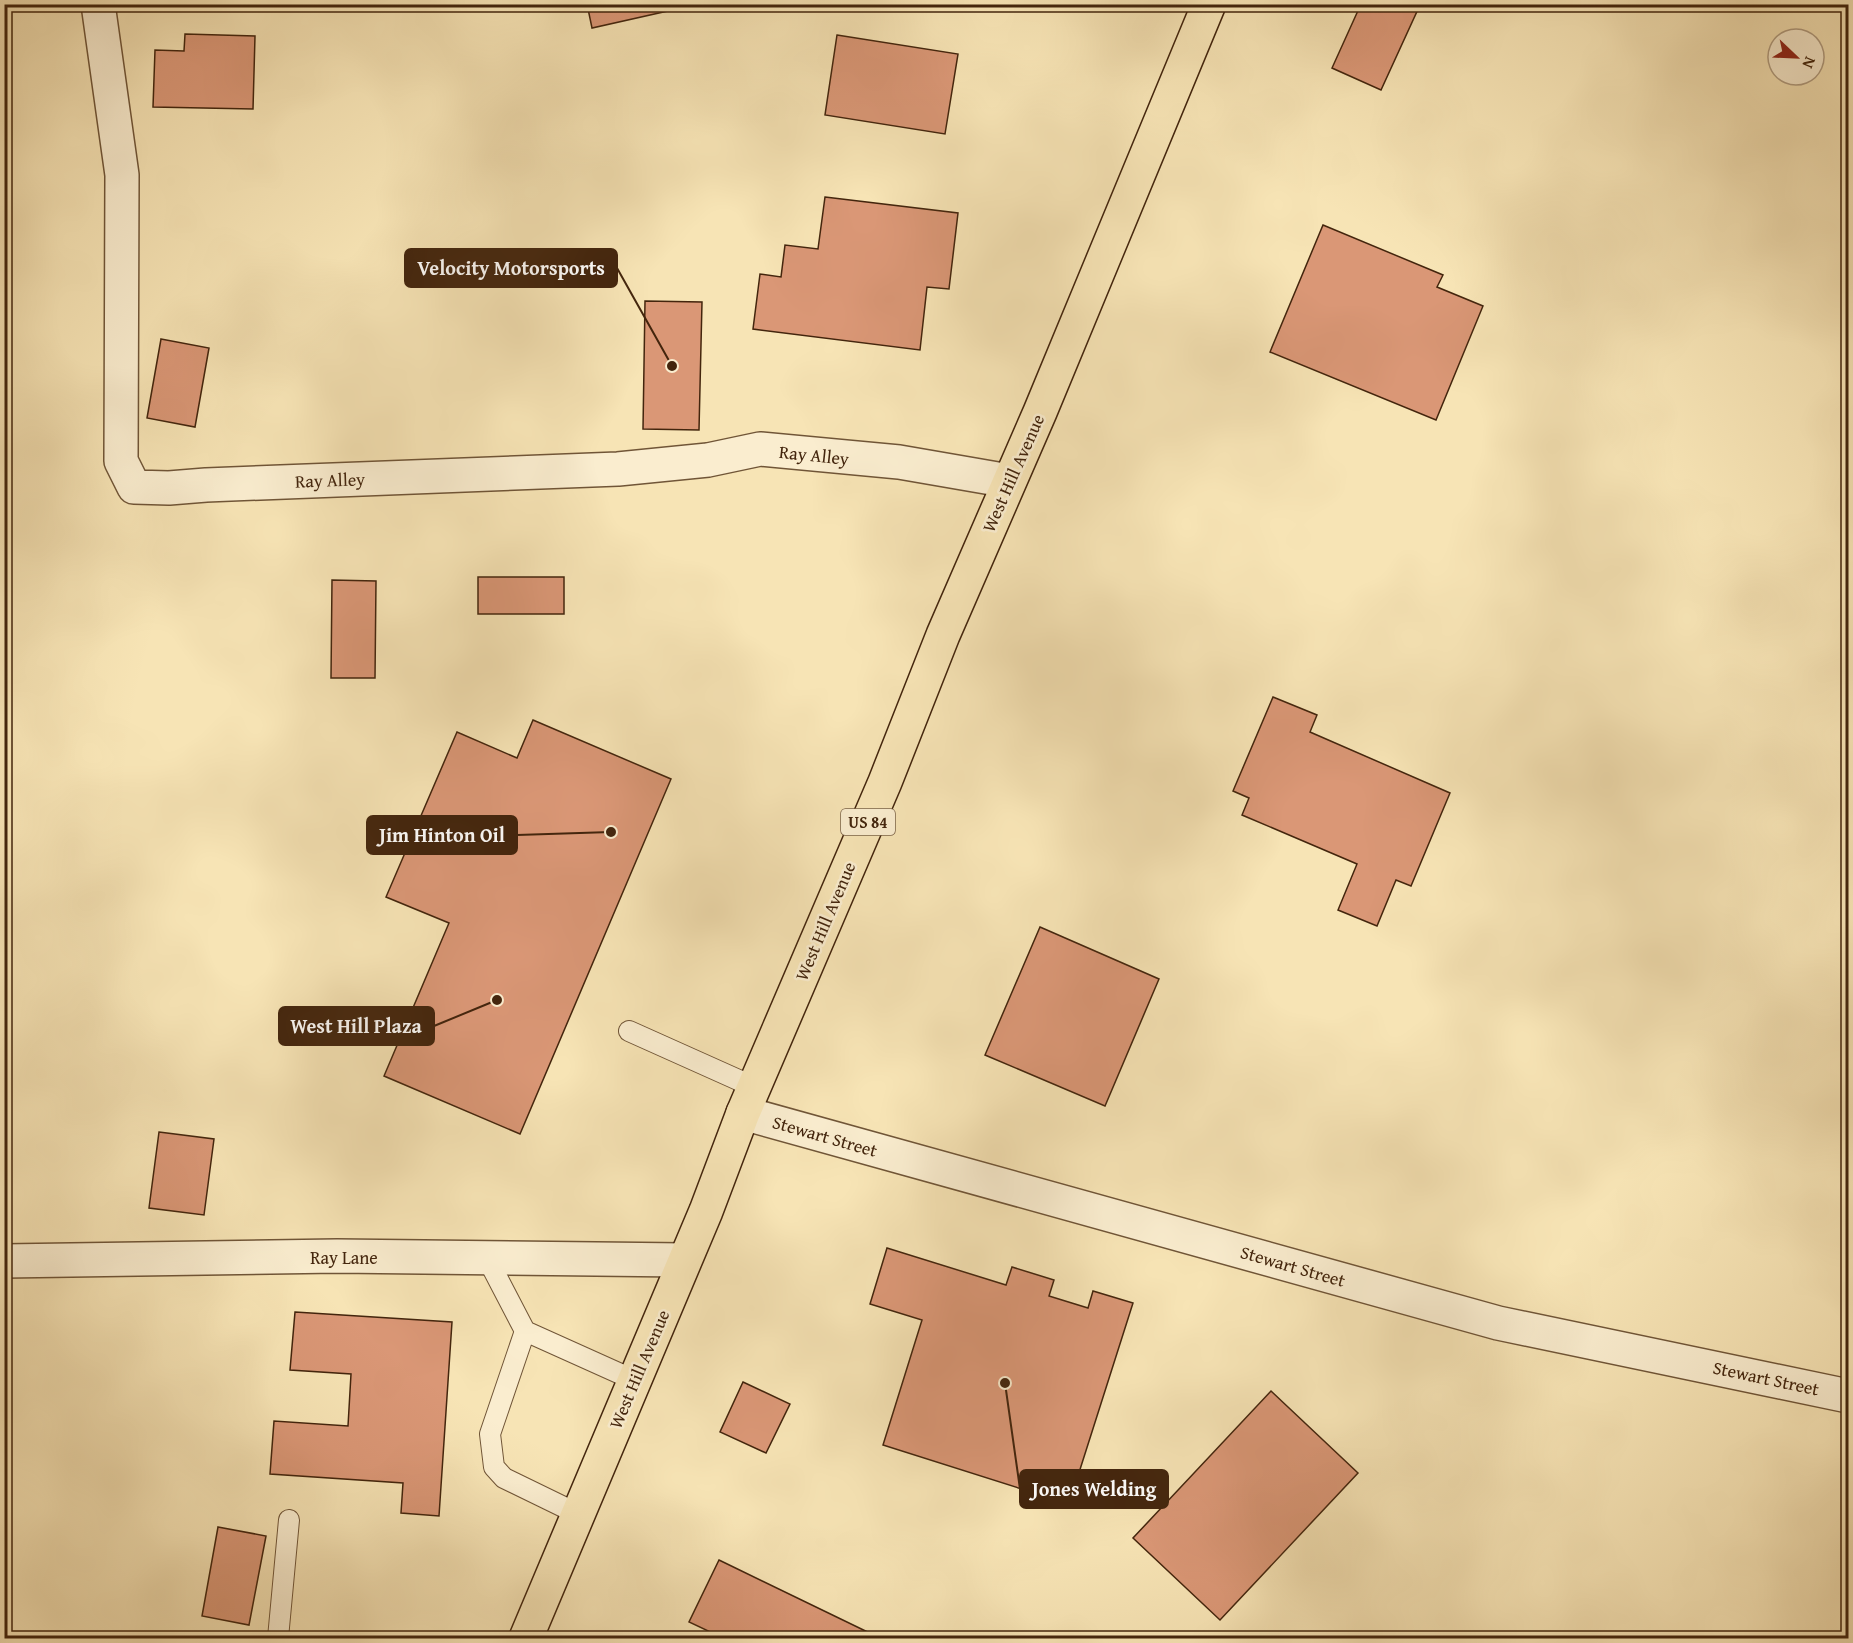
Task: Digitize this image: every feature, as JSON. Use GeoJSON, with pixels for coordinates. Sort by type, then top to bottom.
{"type":"FeatureCollection","features":[{"type":"Feature","properties":{"kind":"highway","name":"West Hill Avenue"},"geometry":{"type":"LineString","coordinates":[[526,1638],[1209,4]]}},
{"type":"Feature","properties":{"kind":"street","name":"Ray Alley"},"geometry":{"type":"LineString","coordinates":[[98,4],[122,176],[121,461],[134,487],[169,488],[618,469],[708,460],[760,449],[899,462],[1009,482]]}},
{"type":"Feature","properties":{"kind":"street","name":"Stewart Street"},"geometry":{"type":"LineString","coordinates":[[749,1100],[1498,1323],[1848,1396]]}},
{"type":"Feature","properties":{"kind":"street","name":"Ray Lane"},"geometry":{"type":"LineString","coordinates":[[4,1261],[337,1256],[684,1260]]}},
{"type":"Feature","properties":{"kind":"lane"},"geometry":{"type":"LineString","coordinates":[[628,1031],[749,1100]]}},
{"type":"Feature","properties":{"kind":"lane"},"geometry":{"type":"LineString","coordinates":[[487,1258],[525,1331],[634,1380]]}},
{"type":"Feature","properties":{"kind":"lane"},"geometry":{"type":"LineString","coordinates":[[525,1331],[490,1434],[494,1467],[504,1478],[578,1514]]}},
{"type":"Feature","properties":{"kind":"lane"},"geometry":{"type":"LineString","coordinates":[[278,1638],[288,1520]]}},
{"type":"Feature","properties":{"kind":"building"},"geometry":{"type":"Polygon","coordinates":[[[587,4],[699,4],[592,28],[587,4]]]}},
{"type":"Feature","properties":{"kind":"building"},"geometry":{"type":"Polygon","coordinates":[[[1361,4],[1413,4],[1419,7],[1381,90],[1332,68],[1361,4]]]}},
{"type":"Feature","properties":{"kind":"building"},"geometry":{"type":"Polygon","coordinates":[[[185,34],[255,36],[253,109],[153,107],[155,50],[184,51],[185,34]]]}},
{"type":"Feature","properties":{"kind":"building"},"geometry":{"type":"Polygon","coordinates":[[[837,35],[958,54],[945,134],[825,115],[837,35]]]}},
{"type":"Feature","properties":{"kind":"building"},"geometry":{"type":"Polygon","coordinates":[[[825,197],[958,213],[949,289],[927,287],[920,350],[753,329],[760,274],[781,277],[785,245],[818,249],[825,197]]]}},
{"type":"Feature","properties":{"kind":"building"},"geometry":{"type":"Polygon","coordinates":[[[1323,225],[1443,275],[1437,287],[1483,306],[1436,420],[1270,352],[1323,225]]]}},
{"type":"Feature","properties":{"kind":"building"},"geometry":{"type":"Polygon","coordinates":[[[645,301],[702,302],[699,430],[643,429],[645,301]]]}},
{"type":"Feature","properties":{"kind":"building"},"geometry":{"type":"Polygon","coordinates":[[[161,339],[209,348],[195,427],[147,418],[161,339]]]}},
{"type":"Feature","properties":{"kind":"building"},"geometry":{"type":"Polygon","coordinates":[[[478,577],[564,577],[564,614],[478,614],[478,577]]]}},
{"type":"Feature","properties":{"kind":"building"},"geometry":{"type":"Polygon","coordinates":[[[332,580],[376,581],[375,678],[331,678],[332,580]]]}},
{"type":"Feature","properties":{"kind":"building"},"geometry":{"type":"Polygon","coordinates":[[[1273,697],[1317,715],[1310,732],[1450,793],[1411,886],[1396,880],[1377,926],[1338,910],[1357,864],[1242,815],[1249,798],[1233,791],[1273,697]]]}},
{"type":"Feature","properties":{"kind":"building"},"geometry":{"type":"Polygon","coordinates":[[[533,720],[671,779],[520,1134],[384,1076],[449,923],[386,897],[457,732],[517,758],[533,720]]]}},
{"type":"Feature","properties":{"kind":"building"},"geometry":{"type":"Polygon","coordinates":[[[1040,927],[1159,979],[1105,1106],[985,1055],[1040,927]]]}},
{"type":"Feature","properties":{"kind":"building"},"geometry":{"type":"Polygon","coordinates":[[[159,1132],[214,1139],[204,1215],[149,1208],[159,1132]]]}},
{"type":"Feature","properties":{"kind":"building"},"geometry":{"type":"Polygon","coordinates":[[[887,1248],[1006,1285],[1012,1267],[1054,1280],[1049,1296],[1088,1308],[1093,1291],[1133,1303],[1069,1504],[883,1445],[922,1320],[870,1304],[887,1248]]]}},
{"type":"Feature","properties":{"kind":"building"},"geometry":{"type":"Polygon","coordinates":[[[295,1312],[452,1322],[439,1516],[401,1513],[403,1483],[270,1474],[274,1421],[348,1426],[351,1374],[290,1370],[295,1312]]]}},
{"type":"Feature","properties":{"kind":"building"},"geometry":{"type":"Polygon","coordinates":[[[743,1382],[790,1404],[766,1453],[720,1432],[743,1382]]]}},
{"type":"Feature","properties":{"kind":"building"},"geometry":{"type":"Polygon","coordinates":[[[1271,1391],[1358,1473],[1220,1620],[1133,1538],[1271,1391]]]}},
{"type":"Feature","properties":{"kind":"building"},"geometry":{"type":"Polygon","coordinates":[[[218,1527],[266,1536],[249,1625],[202,1616],[218,1527]]]}},
{"type":"Feature","properties":{"kind":"building"},"geometry":{"type":"Polygon","coordinates":[[[719,1560],[880,1638],[723,1638],[689,1622],[719,1560]]]}},
{"type":"Feature","properties":{"kind":"place","name":"Velocity Motorsports"},"geometry":{"type":"Point","coordinates":[672,366]}},
{"type":"Feature","properties":{"kind":"place","name":"Jim Hinton Oil"},"geometry":{"type":"Point","coordinates":[611,832]}},
{"type":"Feature","properties":{"kind":"place","name":"West Hill Plaza"},"geometry":{"type":"Point","coordinates":[497,1000]}},
{"type":"Feature","properties":{"kind":"place","name":"Jones Welding"},"geometry":{"type":"Point","coordinates":[1005,1383]}}]}
